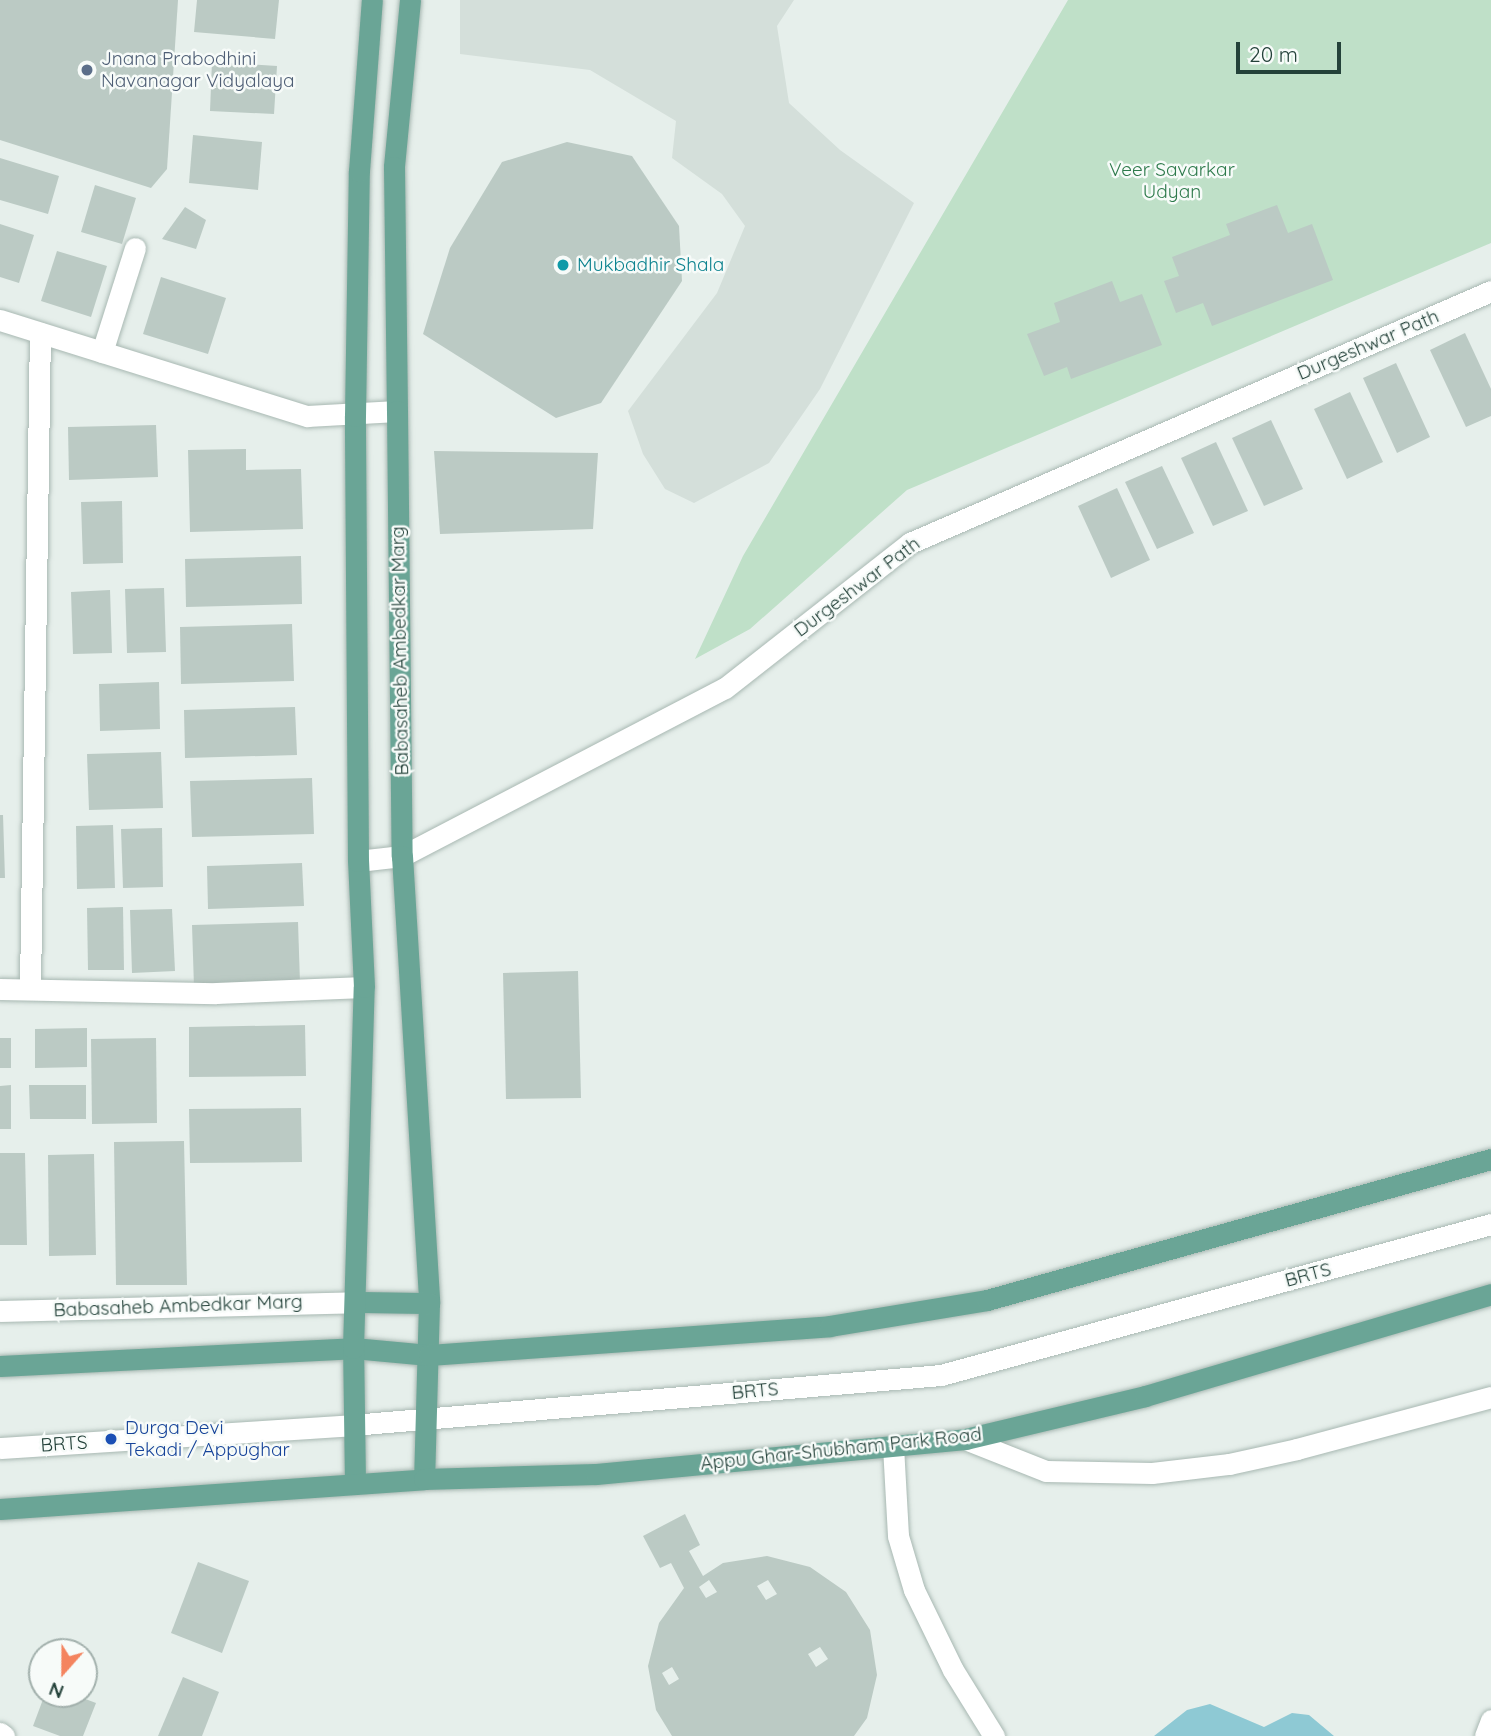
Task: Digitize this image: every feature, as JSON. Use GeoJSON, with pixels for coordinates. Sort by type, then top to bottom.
{"type":"FeatureCollection","features":[{"type":"Feature","properties":{"kind":"main road"},"geometry":{"type":"LineString","coordinates":[[355,1484],[352,1425],[353,1348],[365,987],[358,861],[355,416],[359,171],[372,0]]}},
{"type":"Feature","properties":{"kind":"main road","name":"Babasaheb Ambedkar Marg"},"geometry":{"type":"LineString","coordinates":[[410,0],[394,167],[402,856],[429,1303],[424,1479]]}},
{"type":"Feature","properties":{"kind":"main road"},"geometry":{"type":"LineString","coordinates":[[0,1366],[353,1348],[429,1355],[830,1326],[987,1300],[1491,1159]]}},
{"type":"Feature","properties":{"kind":"main road","name":"Appu Ghar-Shubham Park Road"},"geometry":{"type":"LineString","coordinates":[[424,1479],[596,1474],[965,1439],[1146,1396],[1491,1294]]}},
{"type":"Feature","properties":{"kind":"main road","name":"Babasaheb Ambedkar Marg"},"geometry":{"type":"LineString","coordinates":[[356,1302],[429,1303]]}},
{"type":"Feature","properties":{"kind":"main road"},"geometry":{"type":"LineString","coordinates":[[0,1509],[233,1496],[424,1479]]}},
{"type":"Feature","properties":{"kind":"street"},"geometry":{"type":"LineString","coordinates":[[102,352],[135,248]]}},
{"type":"Feature","properties":{"kind":"street","name":"Durgeshwar Path"},"geometry":{"type":"LineString","coordinates":[[358,861],[402,856],[725,688],[910,543],[1491,291]]}},
{"type":"Feature","properties":{"kind":"street"},"geometry":{"type":"LineString","coordinates":[[0,320],[307,416],[355,416],[397,411]]}},
{"type":"Feature","properties":{"kind":"street"},"geometry":{"type":"LineString","coordinates":[[30,988],[40,333]]}},
{"type":"Feature","properties":{"kind":"street"},"geometry":{"type":"LineString","coordinates":[[0,989],[216,993],[365,987]]}},
{"type":"Feature","properties":{"kind":"street","name":"BRTS"},"geometry":{"type":"LineString","coordinates":[[0,1448],[352,1425],[941,1375],[1491,1224]]}},
{"type":"Feature","properties":{"kind":"street","name":"Babasaheb Ambedkar Marg"},"geometry":{"type":"LineString","coordinates":[[0,1311],[356,1302]]}},
{"type":"Feature","properties":{"kind":"street"},"geometry":{"type":"LineString","coordinates":[[965,1439],[1046,1471],[1152,1473],[1229,1464],[1297,1449],[1491,1397]]}},
{"type":"Feature","properties":{"kind":"street"},"geometry":{"type":"LineString","coordinates":[[892,1446],[898,1536],[914,1590],[953,1670],[994,1736]]}},
{"type":"Feature","properties":{"kind":"street"},"geometry":{"type":"LineString","coordinates":[[1485,1736],[1491,1720]]}},
{"type":"Feature","properties":{"kind":"shaded area"},"geometry":{"type":"Polygon","coordinates":[[[460,0],[794,0],[777,26],[789,103],[840,150],[914,203],[820,389],[769,463],[694,503],[665,489],[643,454],[628,411],[717,293],[745,226],[722,194],[672,158],[676,121],[590,70],[460,54],[460,0]]]}},
{"type":"Feature","properties":{"kind":"green space","name":"Veer Savarkar Udyan"},"geometry":{"type":"Polygon","coordinates":[[[1068,0],[1491,0],[1491,243],[907,490],[750,629],[695,659],[743,556],[1068,0]]]}},
{"type":"Feature","properties":{"kind":"water"},"geometry":{"type":"Polygon","coordinates":[[[1210,1704],[1264,1727],[1292,1713],[1309,1715],[1334,1736],[1154,1736],[1187,1710],[1210,1704]]]}},
{"type":"Feature","properties":{"kind":"building","name":"Jnana Prabodhini Navanagar Vidyalaya"},"geometry":{"type":"Polygon","coordinates":[[[0,0],[178,0],[167,169],[151,188],[0,140],[0,0]]]}},
{"type":"Feature","properties":{"kind":"building"},"geometry":{"type":"Polygon","coordinates":[[[197,0],[279,0],[275,39],[194,32],[197,0]]]}},
{"type":"Feature","properties":{"kind":"building"},"geometry":{"type":"Polygon","coordinates":[[[212,62],[277,66],[274,114],[210,111],[212,62]]]}},
{"type":"Feature","properties":{"kind":"building"},"geometry":{"type":"Polygon","coordinates":[[[193,135],[262,142],[258,190],[189,183],[193,135]]]}},
{"type":"Feature","properties":{"kind":"building","name":"Mukbadhir Shala"},"geometry":{"type":"Polygon","coordinates":[[[567,142],[632,156],[679,226],[682,281],[601,403],[556,418],[423,334],[450,248],[502,162],[567,142]]]}},
{"type":"Feature","properties":{"kind":"building"},"geometry":{"type":"Polygon","coordinates":[[[0,158],[59,176],[48,214],[0,200],[0,158]]]}},
{"type":"Feature","properties":{"kind":"building"},"geometry":{"type":"Polygon","coordinates":[[[95,185],[136,198],[122,244],[81,232],[95,185]]]}},
{"type":"Feature","properties":{"kind":"building"},"geometry":{"type":"Polygon","coordinates":[[[1277,205],[1288,233],[1312,224],[1333,280],[1212,326],[1203,303],[1176,313],[1164,281],[1179,276],[1172,257],[1230,235],[1226,224],[1277,205]]]}},
{"type":"Feature","properties":{"kind":"building"},"geometry":{"type":"Polygon","coordinates":[[[185,207],[206,220],[196,249],[162,239],[185,207]]]}},
{"type":"Feature","properties":{"kind":"building"},"geometry":{"type":"Polygon","coordinates":[[[0,224],[34,235],[19,283],[0,277],[0,224]]]}},
{"type":"Feature","properties":{"kind":"building"},"geometry":{"type":"Polygon","coordinates":[[[57,251],[107,266],[91,317],[41,301],[57,251]]]}},
{"type":"Feature","properties":{"kind":"building"},"geometry":{"type":"Polygon","coordinates":[[[161,277],[226,298],[208,354],[143,334],[161,277]]]}},
{"type":"Feature","properties":{"kind":"building"},"geometry":{"type":"Polygon","coordinates":[[[1112,281],[1120,302],[1142,294],[1162,345],[1071,379],[1067,367],[1044,376],[1027,334],[1060,322],[1054,303],[1112,281]]]}},
{"type":"Feature","properties":{"kind":"building"},"geometry":{"type":"Polygon","coordinates":[[[1465,333],[1491,389],[1491,416],[1466,427],[1430,350],[1465,333]]]}},
{"type":"Feature","properties":{"kind":"building"},"geometry":{"type":"Polygon","coordinates":[[[1396,363],[1430,437],[1397,453],[1363,378],[1396,363]]]}},
{"type":"Feature","properties":{"kind":"building"},"geometry":{"type":"Polygon","coordinates":[[[1350,392],[1383,462],[1347,479],[1314,409],[1350,392]]]}},
{"type":"Feature","properties":{"kind":"building"},"geometry":{"type":"Polygon","coordinates":[[[1271,420],[1303,489],[1264,506],[1232,438],[1271,420]]]}},
{"type":"Feature","properties":{"kind":"building"},"geometry":{"type":"Polygon","coordinates":[[[156,425],[158,477],[69,480],[68,427],[156,425]]]}},
{"type":"Feature","properties":{"kind":"building"},"geometry":{"type":"Polygon","coordinates":[[[1216,442],[1248,511],[1213,526],[1181,458],[1216,442]]]}},
{"type":"Feature","properties":{"kind":"building"},"geometry":{"type":"Polygon","coordinates":[[[246,449],[246,470],[301,469],[303,529],[190,532],[188,450],[246,449]]]}},
{"type":"Feature","properties":{"kind":"building"},"geometry":{"type":"Polygon","coordinates":[[[434,451],[598,453],[593,529],[440,534],[434,451]]]}},
{"type":"Feature","properties":{"kind":"building"},"geometry":{"type":"Polygon","coordinates":[[[1162,466],[1194,533],[1157,549],[1125,482],[1162,466]]]}},
{"type":"Feature","properties":{"kind":"building"},"geometry":{"type":"Polygon","coordinates":[[[1117,488],[1150,560],[1111,578],[1078,506],[1117,488]]]}},
{"type":"Feature","properties":{"kind":"building"},"geometry":{"type":"Polygon","coordinates":[[[122,501],[123,563],[83,564],[81,502],[122,501]]]}},
{"type":"Feature","properties":{"kind":"building"},"geometry":{"type":"Polygon","coordinates":[[[301,556],[302,604],[186,607],[185,559],[301,556]]]}},
{"type":"Feature","properties":{"kind":"building"},"geometry":{"type":"Polygon","coordinates":[[[164,588],[166,652],[127,653],[125,589],[164,588]]]}},
{"type":"Feature","properties":{"kind":"building"},"geometry":{"type":"Polygon","coordinates":[[[110,590],[112,653],[73,654],[71,592],[110,590]]]}},
{"type":"Feature","properties":{"kind":"building"},"geometry":{"type":"Polygon","coordinates":[[[292,624],[294,681],[181,684],[180,627],[292,624]]]}},
{"type":"Feature","properties":{"kind":"building"},"geometry":{"type":"Polygon","coordinates":[[[159,682],[160,729],[100,731],[99,684],[159,682]]]}},
{"type":"Feature","properties":{"kind":"building"},"geometry":{"type":"Polygon","coordinates":[[[295,707],[297,755],[185,758],[184,710],[295,707]]]}},
{"type":"Feature","properties":{"kind":"building"},"geometry":{"type":"Polygon","coordinates":[[[161,752],[163,808],[89,810],[87,754],[161,752]]]}},
{"type":"Feature","properties":{"kind":"building"},"geometry":{"type":"Polygon","coordinates":[[[312,778],[314,834],[192,837],[190,781],[312,778]]]}},
{"type":"Feature","properties":{"kind":"building"},"geometry":{"type":"Polygon","coordinates":[[[0,815],[3,815],[5,878],[0,878],[0,815]]]}},
{"type":"Feature","properties":{"kind":"building"},"geometry":{"type":"Polygon","coordinates":[[[113,825],[115,888],[77,889],[76,826],[113,825]]]}},
{"type":"Feature","properties":{"kind":"building"},"geometry":{"type":"Polygon","coordinates":[[[162,828],[163,887],[123,888],[121,829],[162,828]]]}},
{"type":"Feature","properties":{"kind":"building"},"geometry":{"type":"Polygon","coordinates":[[[302,863],[304,906],[208,909],[207,866],[302,863]]]}},
{"type":"Feature","properties":{"kind":"building"},"geometry":{"type":"Polygon","coordinates":[[[123,907],[124,970],[88,970],[87,908],[123,907]]]}},
{"type":"Feature","properties":{"kind":"building"},"geometry":{"type":"Polygon","coordinates":[[[172,909],[175,971],[132,973],[130,910],[172,909]]]}},
{"type":"Feature","properties":{"kind":"building"},"geometry":{"type":"Polygon","coordinates":[[[298,922],[300,983],[194,987],[192,925],[298,922]]]}},
{"type":"Feature","properties":{"kind":"building"},"geometry":{"type":"Polygon","coordinates":[[[578,971],[581,1098],[506,1099],[503,973],[578,971]]]}},
{"type":"Feature","properties":{"kind":"building"},"geometry":{"type":"Polygon","coordinates":[[[305,1025],[306,1076],[189,1077],[189,1027],[305,1025]]]}},
{"type":"Feature","properties":{"kind":"building"},"geometry":{"type":"Polygon","coordinates":[[[87,1028],[87,1067],[35,1068],[35,1029],[87,1028]]]}},
{"type":"Feature","properties":{"kind":"building"},"geometry":{"type":"Polygon","coordinates":[[[0,1038],[11,1038],[11,1068],[0,1068],[0,1038]]]}},
{"type":"Feature","properties":{"kind":"building"},"geometry":{"type":"Polygon","coordinates":[[[156,1038],[157,1123],[92,1124],[91,1039],[156,1038]]]}},
{"type":"Feature","properties":{"kind":"building"},"geometry":{"type":"Polygon","coordinates":[[[11,1085],[11,1129],[0,1129],[0,1086],[11,1085]]]}},
{"type":"Feature","properties":{"kind":"building"},"geometry":{"type":"Polygon","coordinates":[[[29,1085],[86,1085],[86,1119],[30,1119],[29,1085]]]}},
{"type":"Feature","properties":{"kind":"building"},"geometry":{"type":"Polygon","coordinates":[[[301,1108],[302,1162],[190,1163],[189,1109],[301,1108]]]}},
{"type":"Feature","properties":{"kind":"building"},"geometry":{"type":"Polygon","coordinates":[[[184,1141],[187,1285],[116,1285],[114,1142],[184,1141]]]}},
{"type":"Feature","properties":{"kind":"building"},"geometry":{"type":"Polygon","coordinates":[[[0,1153],[25,1153],[27,1245],[0,1245],[0,1153]]]}},
{"type":"Feature","properties":{"kind":"building"},"geometry":{"type":"Polygon","coordinates":[[[94,1154],[96,1255],[49,1256],[48,1155],[94,1154]]]}},
{"type":"Feature","properties":{"kind":"building"},"geometry":{"type":"Polygon","coordinates":[[[685,1514],[700,1545],[689,1551],[703,1576],[723,1563],[767,1556],[810,1567],[846,1592],[870,1630],[877,1675],[867,1718],[854,1736],[672,1736],[656,1710],[648,1666],[659,1623],[684,1588],[671,1563],[660,1568],[643,1536],[685,1514]],[[709,1580],[699,1587],[706,1598],[717,1592],[709,1580]],[[768,1580],[757,1586],[766,1600],[777,1594],[768,1580]],[[820,1647],[808,1654],[816,1667],[828,1659],[820,1647]],[[672,1667],[662,1673],[669,1685],[679,1679],[672,1667]]]}},
{"type":"Feature","properties":{"kind":"building"},"geometry":{"type":"Polygon","coordinates":[[[198,1562],[249,1581],[222,1653],[171,1633],[198,1562]]]}},
{"type":"Feature","properties":{"kind":"building"},"geometry":{"type":"Polygon","coordinates":[[[183,1677],[219,1692],[202,1736],[158,1736],[183,1677]]]}},
{"type":"Feature","properties":{"kind":"building"},"geometry":{"type":"Polygon","coordinates":[[[40,1708],[94,1708],[83,1736],[60,1736],[33,1726],[40,1708]]]}},
{"type":"Feature","properties":{"kind":"place","name":"Jnana Prabodhini Navanagar Vidyalaya"},"geometry":{"type":"Point","coordinates":[87,70]}},
{"type":"Feature","properties":{"kind":"place","name":"Mukbadhir Shala"},"geometry":{"type":"Point","coordinates":[563,265]}},
{"type":"Feature","properties":{"kind":"place","name":"Durga Devi Tekadi / Appughar"},"geometry":{"type":"Point","coordinates":[111,1439]}}]}
